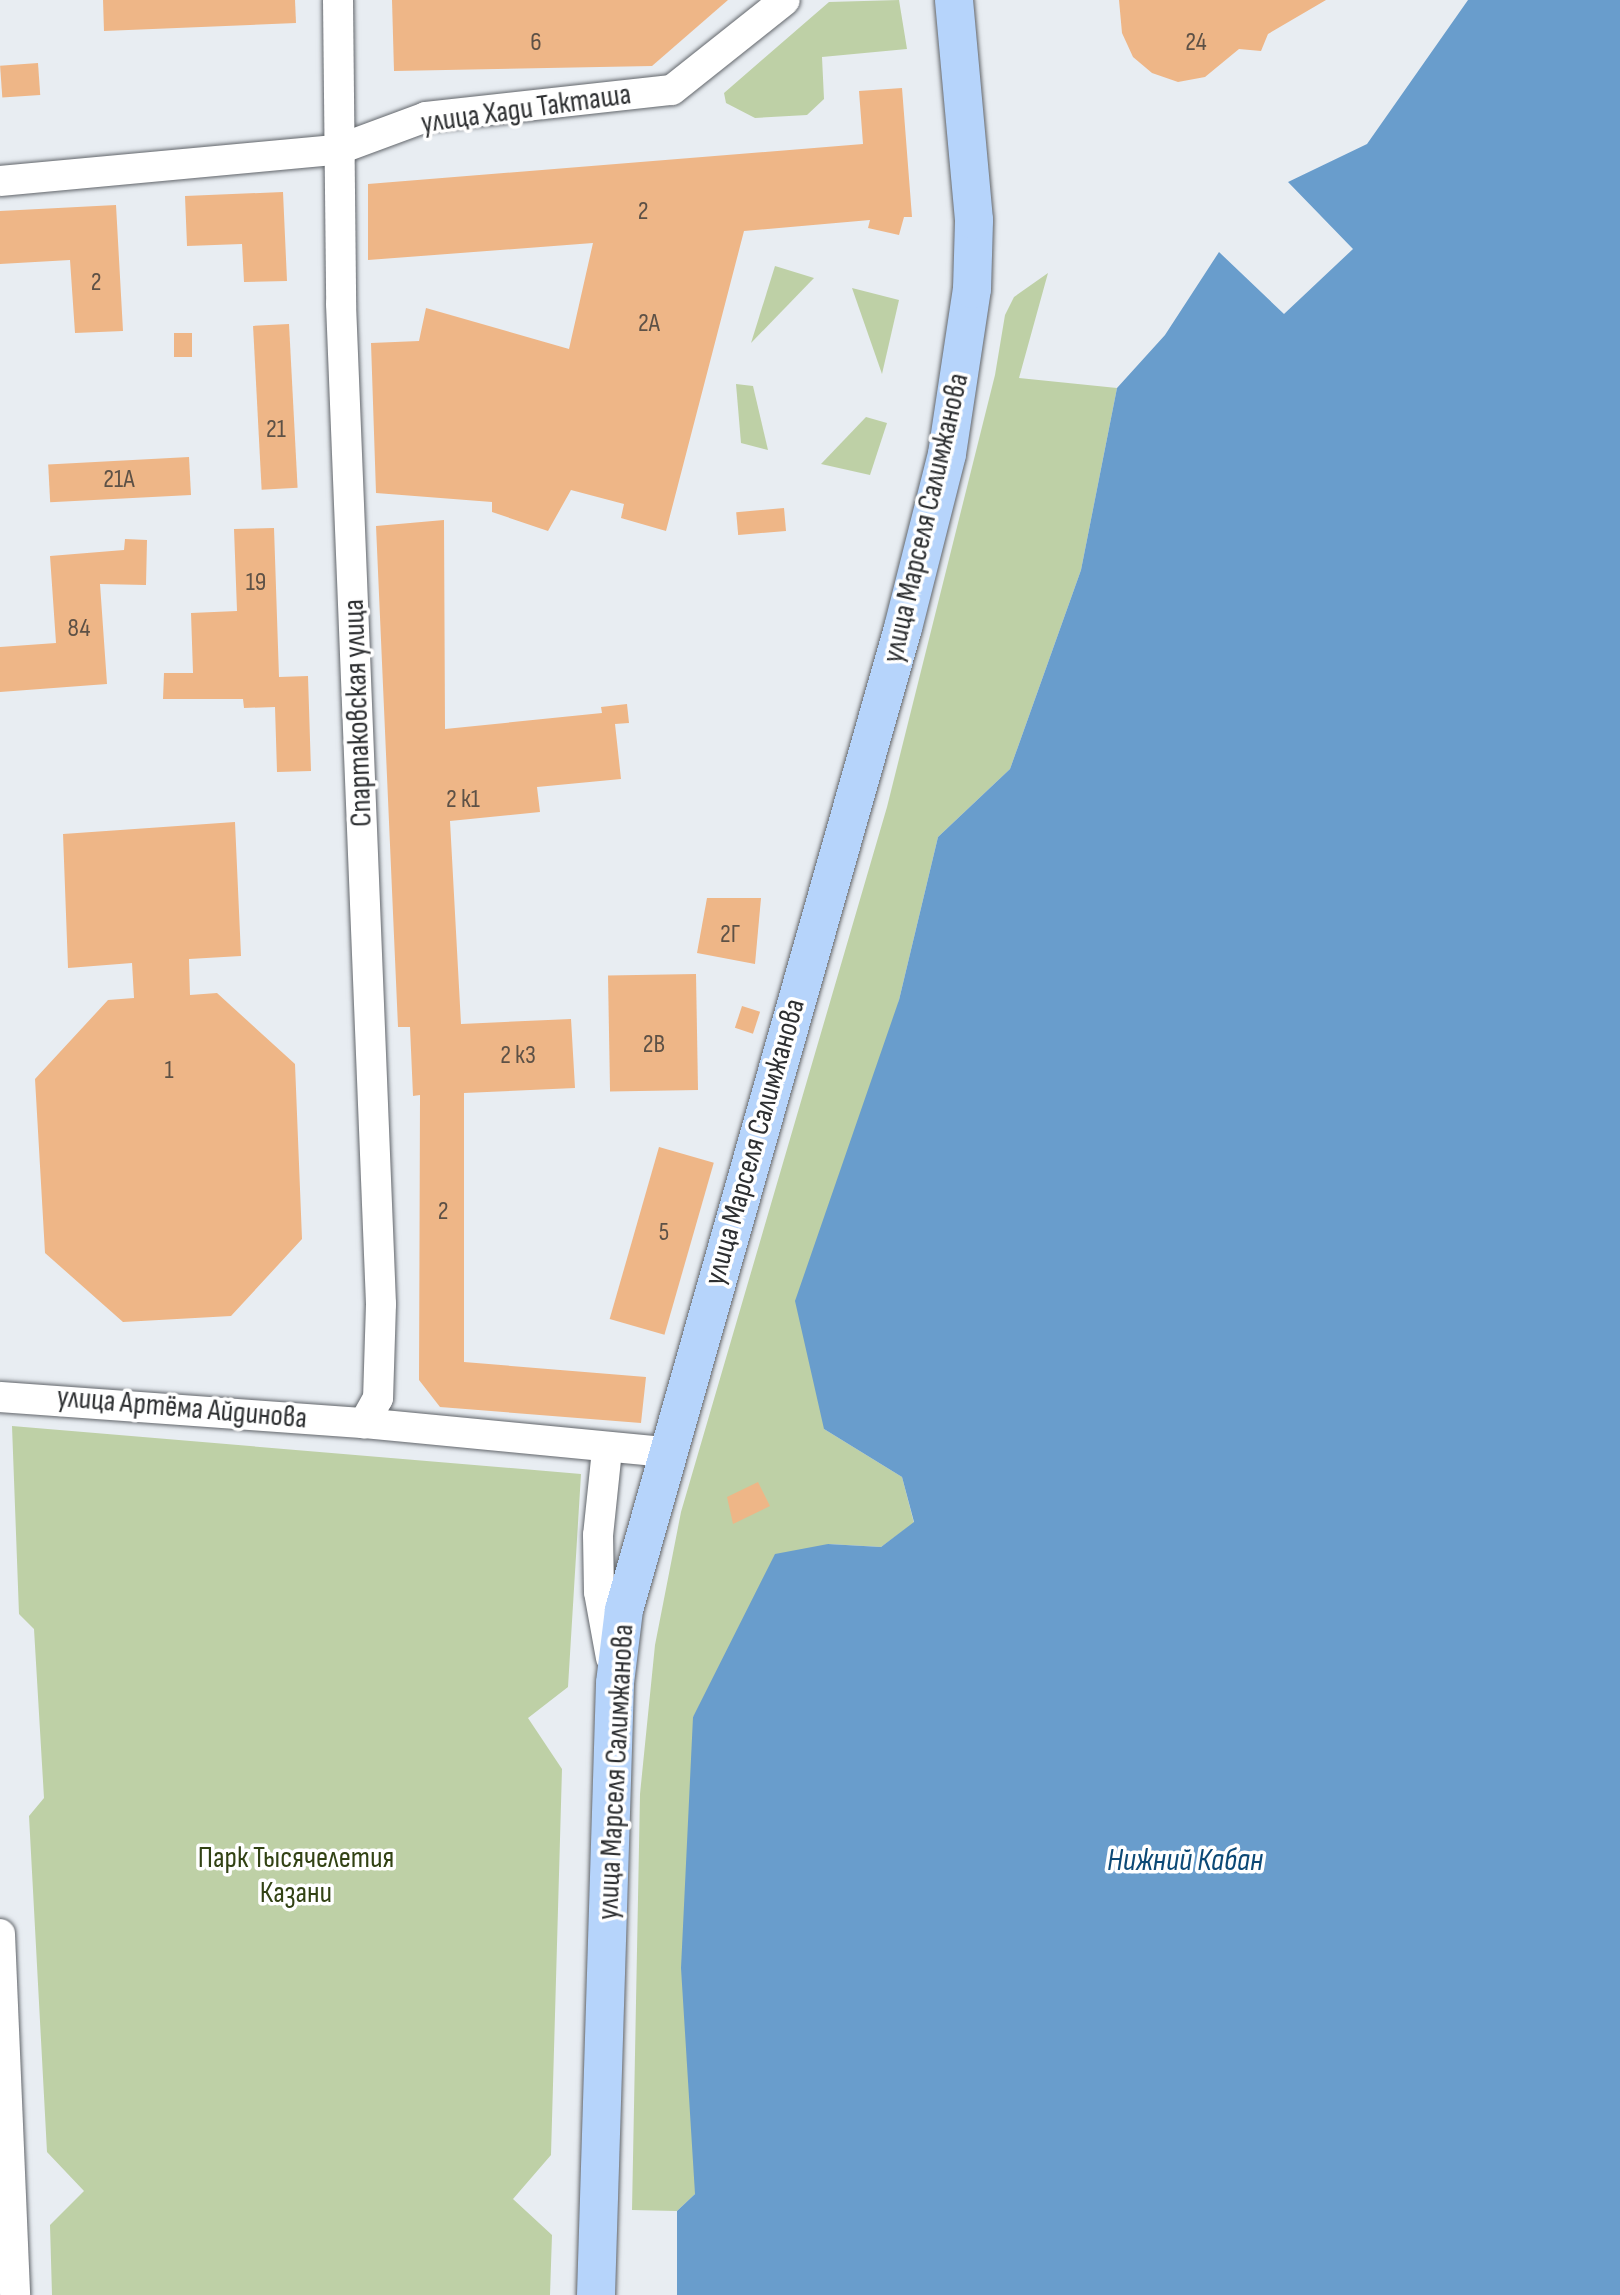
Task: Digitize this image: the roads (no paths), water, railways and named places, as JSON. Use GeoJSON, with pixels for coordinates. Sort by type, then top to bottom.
{"type":"FeatureCollection","features":[{"type":"Feature","properties":{"kind":"main road","name":"улица Марселя Салимжанова"},"geometry":{"type":"LineString","coordinates":[[596,2295],[615,1683],[624,1610],[903,628],[947,454],[972,289],[974,220],[954,0]]}},
{"type":"Feature","properties":{"kind":"main road"},"geometry":{"type":"LineString","coordinates":[[617,2295],[639,1652],[654,1581],[955,510],[991,289],[996,223],[994,140],[978,0]]}},
{"type":"Feature","properties":{"kind":"street","name":"Спартаковская улица"},"geometry":{"type":"LineString","coordinates":[[338,0],[337,150],[381,1304],[378,1398],[364,1423]]}},
{"type":"Feature","properties":{"kind":"street","name":"улица Хади Такташа"},"geometry":{"type":"LineString","coordinates":[[0,181],[337,150],[426,117],[672,90],[785,0]]}},
{"type":"Feature","properties":{"kind":"street","name":"улица Артёма Айдинова"},"geometry":{"type":"LineString","coordinates":[[0,1397],[364,1423],[607,1450],[667,1452]]}},
{"type":"Feature","properties":{"kind":"street"},"geometry":{"type":"LineString","coordinates":[[607,1450],[598,1535],[599,1592],[615,1683]]}},
{"type":"Feature","properties":{"kind":"street"},"geometry":{"type":"LineString","coordinates":[[0,1934],[15,2295]]}},
{"type":"Feature","properties":{"kind":"water","name":"Нижний Кабан"},"geometry":{"type":"Polygon","coordinates":[[[1468,0],[1620,0],[1620,2295],[677,2295],[677,2211],[695,2194],[681,1968],[693,1717],[775,1554],[828,1544],[881,1547],[914,1522],[902,1477],[824,1429],[795,1301],[899,1000],[938,837],[1010,769],[1081,570],[1117,388],[1165,335],[1219,252],[1284,314],[1353,249],[1288,182],[1367,144],[1468,0]]]}},
{"type":"Feature","properties":{"kind":"park label","name":"Парк Тысячелетия Казани"},"geometry":{"type":"Point","coordinates":[296,1875]}}]}
